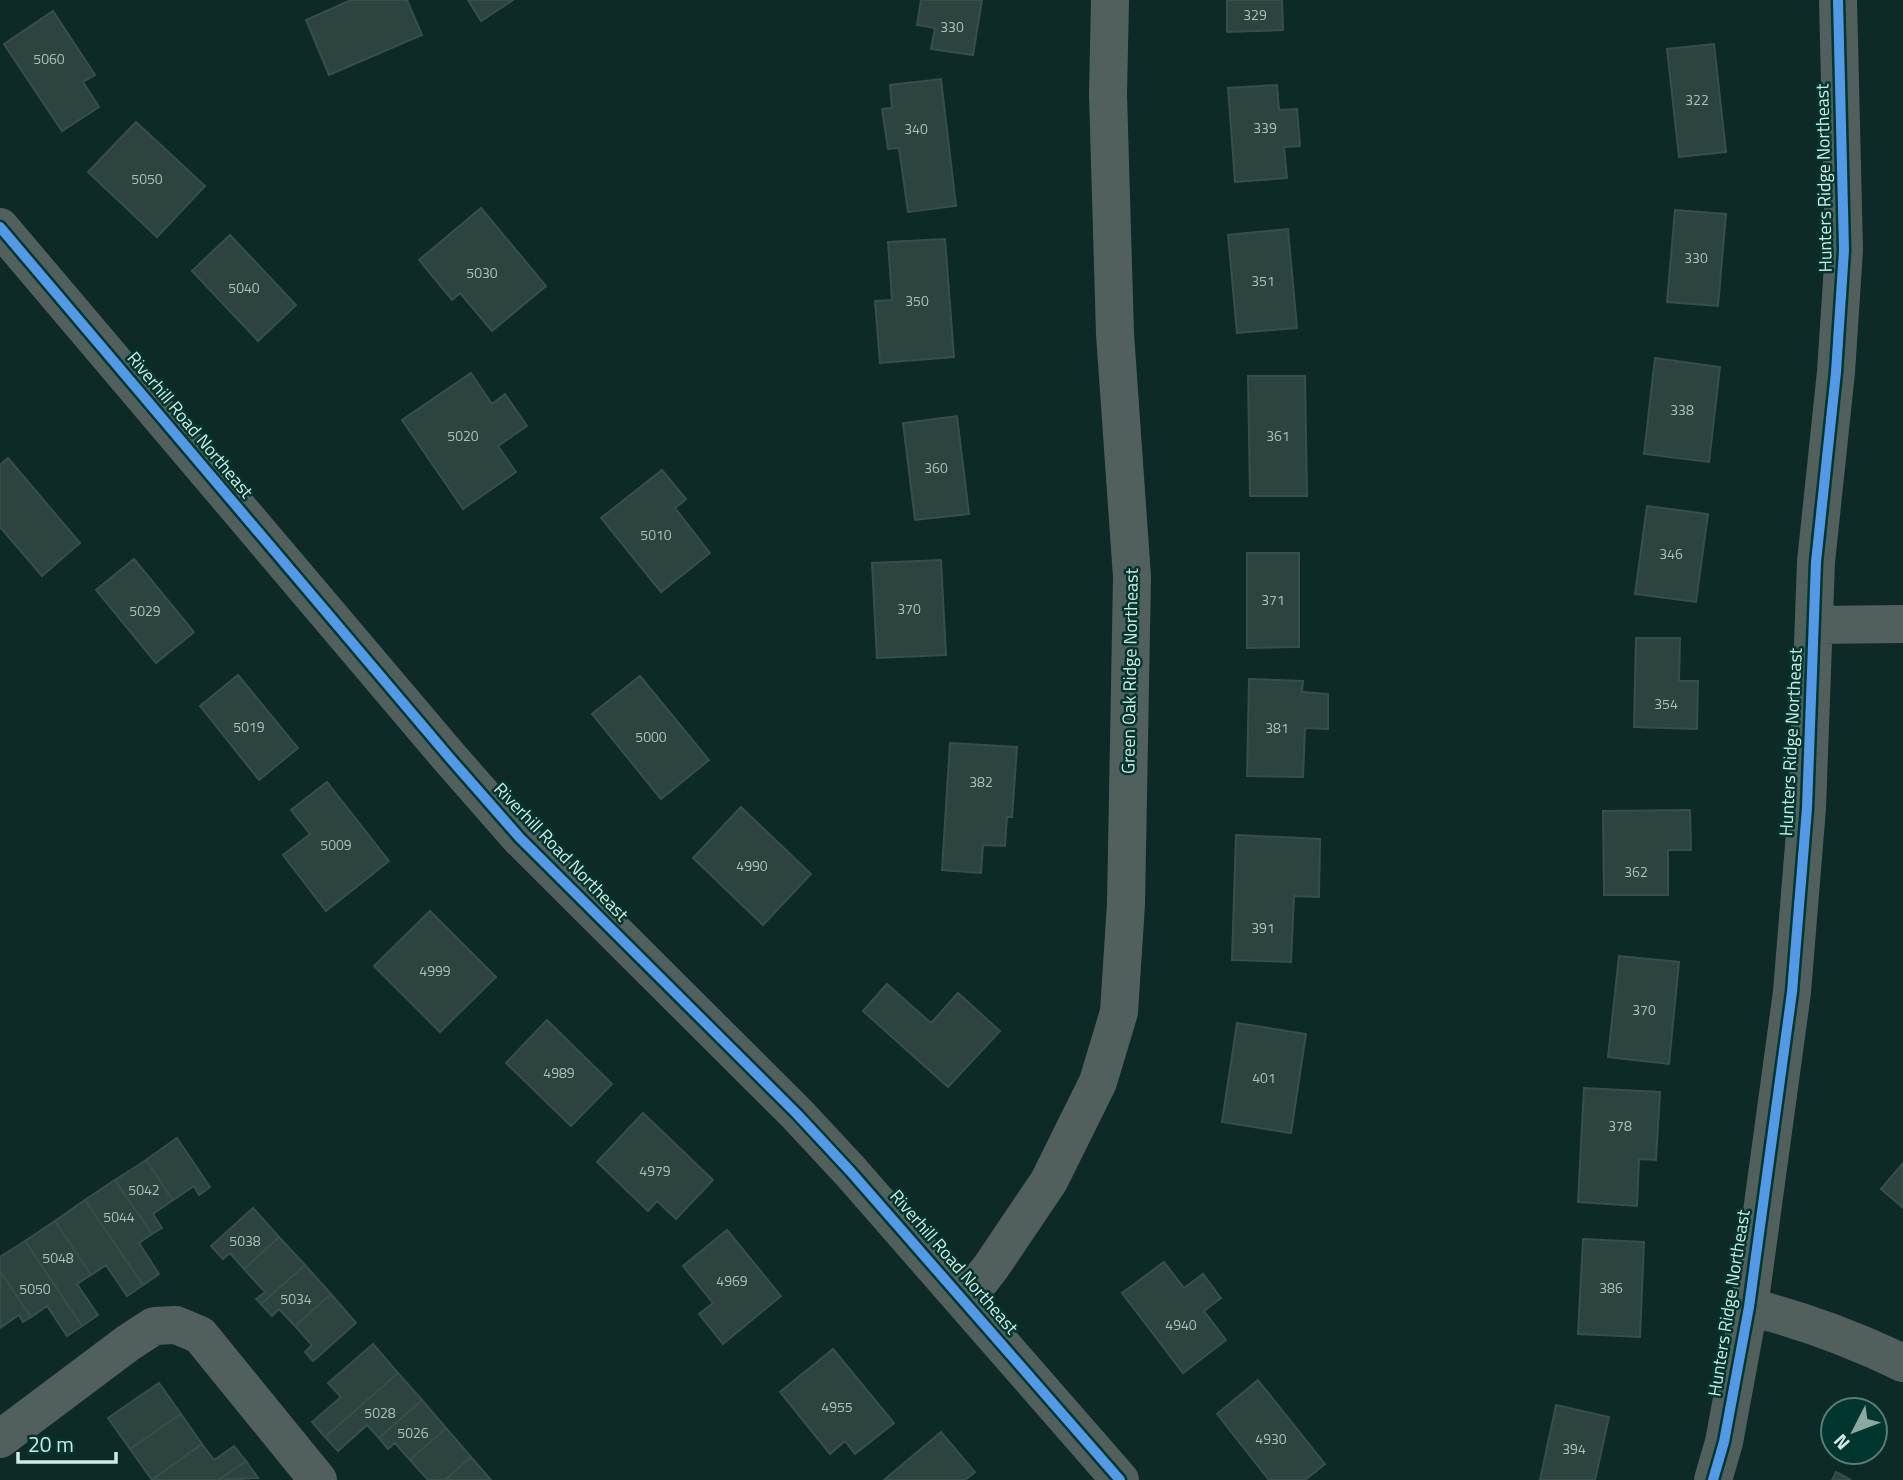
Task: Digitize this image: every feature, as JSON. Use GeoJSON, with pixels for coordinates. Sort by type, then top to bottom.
{"type":"FeatureCollection","features":[{"type":"Feature","properties":{"kind":"street","name":"Green Oak Ridge Northeast"},"geometry":{"type":"LineString","coordinates":[[965,1300],[991,1267],[1049,1181],[1098,1082],[1119,1012],[1126,904],[1132,577],[1115,334],[1108,94],[1110,0]]}},
{"type":"Feature","properties":{"kind":"street","name":"Hunters Ridge Northeast"},"geometry":{"type":"LineString","coordinates":[[1713,1480],[1724,1442],[1749,1307],[1792,992],[1807,808],[1816,562],[1836,372],[1844,250],[1838,0]]}},
{"type":"Feature","properties":{"kind":"street","name":"Riverhill Road Northeast"},"geometry":{"type":"LineString","coordinates":[[0,227],[520,838],[797,1114],[965,1300],[1120,1480]]}},
{"type":"Feature","properties":{"kind":"street"},"geometry":{"type":"LineString","coordinates":[[1814,625],[1903,624]]}},
{"type":"Feature","properties":{"kind":"street"},"geometry":{"type":"LineString","coordinates":[[1749,1307],[1852,1338],[1903,1363]]}},
{"type":"Feature","properties":{"kind":"street"},"geometry":{"type":"LineString","coordinates":[[0,1439],[128,1343],[155,1326],[176,1325],[200,1335],[318,1480]]}},
{"type":"Feature","properties":{"kind":"building"},"geometry":{"type":"Polygon","coordinates":[[[351,0],[407,0],[422,35],[329,75],[306,20],[351,0]]]}},
{"type":"Feature","properties":{"kind":"building"},"geometry":{"type":"Polygon","coordinates":[[[468,0],[513,0],[481,21],[468,0]]]}},
{"type":"Feature","properties":{"kind":"building"},"geometry":{"type":"Polygon","coordinates":[[[921,0],[982,0],[973,55],[931,49],[935,28],[917,25],[921,0]]]}},
{"type":"Feature","properties":{"kind":"building"},"geometry":{"type":"Polygon","coordinates":[[[1227,0],[1282,0],[1283,30],[1227,32],[1227,0]]]}},
{"type":"Feature","properties":{"kind":"building"},"geometry":{"type":"Polygon","coordinates":[[[53,11],[95,75],[83,82],[99,107],[62,131],[4,44],[53,11]]]}},
{"type":"Feature","properties":{"kind":"building"},"geometry":{"type":"Polygon","coordinates":[[[1714,44],[1726,152],[1679,157],[1667,49],[1714,44]]]}},
{"type":"Feature","properties":{"kind":"building"},"geometry":{"type":"Polygon","coordinates":[[[941,79],[956,206],[908,212],[899,148],[888,149],[882,109],[892,108],[890,85],[941,79]]]}},
{"type":"Feature","properties":{"kind":"building"},"geometry":{"type":"Polygon","coordinates":[[[1277,85],[1279,110],[1297,109],[1300,146],[1284,147],[1287,178],[1235,182],[1228,88],[1277,85]]]}},
{"type":"Feature","properties":{"kind":"building"},"geometry":{"type":"Polygon","coordinates":[[[136,122],[205,186],[157,237],[88,172],[136,122]]]}},
{"type":"Feature","properties":{"kind":"building"},"geometry":{"type":"Polygon","coordinates":[[[481,208],[546,286],[492,331],[460,293],[452,300],[419,260],[481,208]]]}},
{"type":"Feature","properties":{"kind":"building"},"geometry":{"type":"Polygon","coordinates":[[[1675,210],[1726,214],[1718,306],[1667,302],[1675,210]]]}},
{"type":"Feature","properties":{"kind":"building"},"geometry":{"type":"Polygon","coordinates":[[[1288,229],[1297,328],[1237,333],[1228,235],[1288,229]]]}},
{"type":"Feature","properties":{"kind":"building"},"geometry":{"type":"Polygon","coordinates":[[[230,235],[296,305],[258,341],[192,271],[230,235]]]}},
{"type":"Feature","properties":{"kind":"building"},"geometry":{"type":"Polygon","coordinates":[[[945,239],[954,357],[880,363],[875,301],[892,300],[888,242],[945,239]]]}},
{"type":"Feature","properties":{"kind":"building"},"geometry":{"type":"Polygon","coordinates":[[[1655,358],[1720,367],[1709,462],[1644,454],[1655,358]]]}},
{"type":"Feature","properties":{"kind":"building"},"geometry":{"type":"Polygon","coordinates":[[[471,373],[492,404],[505,394],[527,426],[498,446],[516,472],[463,509],[402,420],[471,373]]]}},
{"type":"Feature","properties":{"kind":"building"},"geometry":{"type":"Polygon","coordinates":[[[1248,376],[1305,376],[1307,496],[1250,496],[1248,376]]]}},
{"type":"Feature","properties":{"kind":"building"},"geometry":{"type":"Polygon","coordinates":[[[957,416],[969,514],[915,520],[903,423],[957,416]]]}},
{"type":"Feature","properties":{"kind":"building"},"geometry":{"type":"Polygon","coordinates":[[[8,458],[80,543],[42,576],[0,527],[0,465],[8,458]]]}},
{"type":"Feature","properties":{"kind":"building"},"geometry":{"type":"Polygon","coordinates":[[[662,470],[686,499],[675,508],[710,553],[661,592],[601,518],[662,470]]]}},
{"type":"Feature","properties":{"kind":"building"},"geometry":{"type":"Polygon","coordinates":[[[1647,506],[1708,514],[1696,602],[1635,594],[1647,506]]]}},
{"type":"Feature","properties":{"kind":"building"},"geometry":{"type":"Polygon","coordinates":[[[1247,553],[1299,553],[1299,647],[1247,648],[1247,553]]]}},
{"type":"Feature","properties":{"kind":"building"},"geometry":{"type":"Polygon","coordinates":[[[134,559],[194,632],[156,663],[96,590],[134,559]]]}},
{"type":"Feature","properties":{"kind":"building"},"geometry":{"type":"Polygon","coordinates":[[[941,560],[946,655],[877,658],[872,563],[941,560]]]}},
{"type":"Feature","properties":{"kind":"building"},"geometry":{"type":"Polygon","coordinates":[[[1636,638],[1680,638],[1679,681],[1698,681],[1697,729],[1634,727],[1636,638]]]}},
{"type":"Feature","properties":{"kind":"building"},"geometry":{"type":"Polygon","coordinates":[[[238,675],[298,748],[259,780],[200,706],[238,675]]]}},
{"type":"Feature","properties":{"kind":"building"},"geometry":{"type":"Polygon","coordinates":[[[640,676],[709,760],[661,799],[592,714],[640,676]]]}},
{"type":"Feature","properties":{"kind":"building"},"geometry":{"type":"Polygon","coordinates":[[[1249,679],[1303,681],[1302,692],[1328,694],[1328,729],[1305,728],[1303,777],[1247,776],[1249,679]]]}},
{"type":"Feature","properties":{"kind":"building"},"geometry":{"type":"Polygon","coordinates":[[[950,743],[1017,747],[1012,817],[1007,817],[1005,846],[983,845],[981,873],[942,870],[950,743]]]}},
{"type":"Feature","properties":{"kind":"building"},"geometry":{"type":"Polygon","coordinates":[[[327,782],[389,861],[326,911],[283,855],[310,834],[291,810],[327,782]]]}},
{"type":"Feature","properties":{"kind":"building"},"geometry":{"type":"Polygon","coordinates":[[[741,807],[811,874],[763,925],[693,858],[741,807]]]}},
{"type":"Feature","properties":{"kind":"building"},"geometry":{"type":"Polygon","coordinates":[[[1690,810],[1691,850],[1668,850],[1668,895],[1604,895],[1603,811],[1690,810]]]}},
{"type":"Feature","properties":{"kind":"building"},"geometry":{"type":"Polygon","coordinates":[[[1236,835],[1320,839],[1319,897],[1294,896],[1291,962],[1232,960],[1236,835]]]}},
{"type":"Feature","properties":{"kind":"building"},"geometry":{"type":"Polygon","coordinates":[[[430,911],[496,977],[440,1032],[374,966],[430,911]]]}},
{"type":"Feature","properties":{"kind":"building"},"geometry":{"type":"Polygon","coordinates":[[[1619,956],[1679,962],[1669,1064],[1608,1057],[1619,956]]]}},
{"type":"Feature","properties":{"kind":"building"},"geometry":{"type":"Polygon","coordinates":[[[887,984],[931,1023],[958,993],[1000,1031],[948,1087],[863,1011],[887,984]]]}},
{"type":"Feature","properties":{"kind":"building"},"geometry":{"type":"Polygon","coordinates":[[[547,1020],[612,1084],[571,1126],[506,1063],[547,1020]]]}},
{"type":"Feature","properties":{"kind":"building"},"geometry":{"type":"Polygon","coordinates":[[[1237,1023],[1306,1034],[1291,1133],[1222,1122],[1237,1023]]]}},
{"type":"Feature","properties":{"kind":"building"},"geometry":{"type":"Polygon","coordinates":[[[1584,1088],[1660,1092],[1656,1160],[1639,1159],[1637,1206],[1578,1202],[1584,1088]]]}},
{"type":"Feature","properties":{"kind":"building"},"geometry":{"type":"Polygon","coordinates":[[[643,1113],[713,1180],[676,1219],[657,1201],[648,1211],[597,1162],[643,1113]]]}},
{"type":"Feature","properties":{"kind":"building"},"geometry":{"type":"Polygon","coordinates":[[[177,1138],[210,1187],[199,1195],[194,1186],[173,1200],[146,1160],[177,1138]]]}},
{"type":"Feature","properties":{"kind":"building"},"geometry":{"type":"Polygon","coordinates":[[[146,1160],[173,1200],[153,1214],[162,1228],[152,1234],[115,1180],[146,1160]]]}},
{"type":"Feature","properties":{"kind":"building"},"geometry":{"type":"Polygon","coordinates":[[[1903,1163],[1903,1208],[1881,1189],[1903,1163]]]}},
{"type":"Feature","properties":{"kind":"building"},"geometry":{"type":"Polygon","coordinates":[[[115,1180],[152,1234],[139,1243],[159,1274],[143,1285],[85,1200],[115,1180]]]}},
{"type":"Feature","properties":{"kind":"building"},"geometry":{"type":"Polygon","coordinates":[[[85,1200],[143,1285],[127,1296],[106,1265],[91,1275],[55,1221],[85,1200]]]}},
{"type":"Feature","properties":{"kind":"building"},"geometry":{"type":"Polygon","coordinates":[[[253,1208],[279,1237],[244,1269],[230,1253],[223,1259],[211,1246],[253,1208]]]}},
{"type":"Feature","properties":{"kind":"building"},"geometry":{"type":"Polygon","coordinates":[[[55,1221],[91,1275],[77,1284],[98,1315],[82,1326],[25,1241],[55,1221]]]}},
{"type":"Feature","properties":{"kind":"building"},"geometry":{"type":"Polygon","coordinates":[[[727,1230],[781,1296],[723,1344],[699,1314],[713,1303],[683,1266],[727,1230]]]}},
{"type":"Feature","properties":{"kind":"building"},"geometry":{"type":"Polygon","coordinates":[[[279,1237],[305,1265],[261,1304],[256,1299],[265,1292],[244,1269],[279,1237]]]}},
{"type":"Feature","properties":{"kind":"building"},"geometry":{"type":"Polygon","coordinates":[[[1583,1239],[1644,1242],[1640,1337],[1578,1334],[1583,1239]]]}},
{"type":"Feature","properties":{"kind":"building"},"geometry":{"type":"Polygon","coordinates":[[[25,1241],[82,1326],[67,1336],[47,1306],[31,1317],[0,1271],[0,1257],[25,1241]]]}},
{"type":"Feature","properties":{"kind":"building"},"geometry":{"type":"Polygon","coordinates":[[[1164,1262],[1184,1288],[1203,1274],[1221,1298],[1204,1311],[1226,1340],[1183,1373],[1122,1293],[1164,1262]]]}},
{"type":"Feature","properties":{"kind":"building"},"geometry":{"type":"Polygon","coordinates":[[[305,1265],[331,1294],[295,1326],[279,1309],[272,1316],[261,1304],[305,1265]]]}},
{"type":"Feature","properties":{"kind":"building"},"geometry":{"type":"Polygon","coordinates":[[[0,1271],[31,1317],[23,1322],[19,1315],[0,1328],[0,1271]]]}},
{"type":"Feature","properties":{"kind":"building"},"geometry":{"type":"Polygon","coordinates":[[[331,1294],[356,1323],[313,1361],[305,1352],[312,1345],[295,1326],[331,1294]]]}},
{"type":"Feature","properties":{"kind":"building"},"geometry":{"type":"Polygon","coordinates":[[[373,1344],[398,1373],[325,1437],[312,1422],[341,1397],[328,1383],[373,1344]]]}},
{"type":"Feature","properties":{"kind":"building"},"geometry":{"type":"Polygon","coordinates":[[[833,1349],[894,1423],[855,1454],[845,1441],[830,1454],[780,1392],[833,1349]]]}},
{"type":"Feature","properties":{"kind":"building"},"geometry":{"type":"Polygon","coordinates":[[[398,1373],[422,1400],[379,1438],[367,1425],[338,1451],[325,1437],[398,1373]]]}},
{"type":"Feature","properties":{"kind":"building"},"geometry":{"type":"Polygon","coordinates":[[[1258,1380],[1325,1464],[1305,1480],[1269,1480],[1217,1414],[1258,1380]]]}},
{"type":"Feature","properties":{"kind":"building"},"geometry":{"type":"Polygon","coordinates":[[[159,1383],[181,1414],[130,1449],[108,1418],[159,1383]]]}},
{"type":"Feature","properties":{"kind":"building"},"geometry":{"type":"Polygon","coordinates":[[[422,1400],[446,1428],[410,1460],[395,1443],[388,1449],[379,1438],[422,1400]]]}},
{"type":"Feature","properties":{"kind":"building"},"geometry":{"type":"Polygon","coordinates":[[[1556,1405],[1609,1417],[1595,1480],[1540,1480],[1556,1405]]]}},
{"type":"Feature","properties":{"kind":"building"},"geometry":{"type":"Polygon","coordinates":[[[181,1414],[202,1444],[152,1480],[130,1449],[181,1414]]]}},
{"type":"Feature","properties":{"kind":"building"},"geometry":{"type":"Polygon","coordinates":[[[446,1428],[471,1457],[445,1480],[428,1480],[410,1460],[446,1428]]]}},
{"type":"Feature","properties":{"kind":"building"},"geometry":{"type":"Polygon","coordinates":[[[941,1432],[975,1472],[965,1480],[884,1480],[941,1432]]]}},
{"type":"Feature","properties":{"kind":"building"},"geometry":{"type":"Polygon","coordinates":[[[202,1444],[214,1460],[234,1446],[246,1461],[218,1480],[152,1480],[202,1444]]]}},
{"type":"Feature","properties":{"kind":"building"},"geometry":{"type":"Polygon","coordinates":[[[471,1457],[491,1480],[445,1480],[471,1457]]]}},
{"type":"Feature","properties":{"kind":"building"},"geometry":{"type":"Polygon","coordinates":[[[246,1461],[258,1478],[218,1480],[246,1461]]]}},
{"type":"Feature","properties":{"kind":"building"},"geometry":{"type":"Polygon","coordinates":[[[1836,1472],[1851,1480],[1832,1480],[1836,1472]]]}},
{"type":"Feature","properties":{"kind":"cycle path"},"geometry":{"type":"LineString","coordinates":[[1713,1480],[1724,1442],[1749,1307],[1792,992],[1807,808],[1816,562],[1836,372],[1844,250],[1838,0]]}},
{"type":"Feature","properties":{"kind":"cycle path"},"geometry":{"type":"LineString","coordinates":[[0,227],[520,838],[797,1114],[851,1172],[1120,1480]]}}]}
